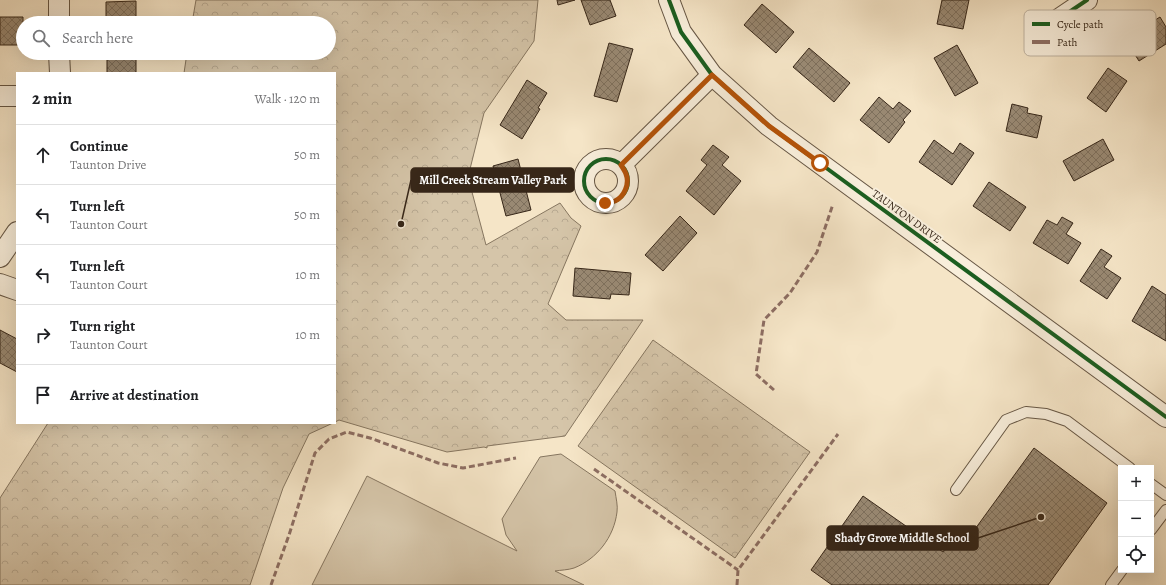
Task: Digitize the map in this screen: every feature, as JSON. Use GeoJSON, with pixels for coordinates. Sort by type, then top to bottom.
{"type":"FeatureCollection","features":[{"type":"Feature","properties":{"kind":"street"},"geometry":{"type":"LineString","coordinates":[[59,0],[59,16]]}},
{"type":"Feature","properties":{"kind":"street","name":"TAUNTON DRIVE"},"geometry":{"type":"LineString","coordinates":[[669,0],[681,32],[712,75],[769,126],[1166,417]]}},
{"type":"Feature","properties":{"kind":"street"},"geometry":{"type":"LineString","coordinates":[[1072,10],[1087,0]]}},
{"type":"Feature","properties":{"kind":"street"},"geometry":{"type":"LineString","coordinates":[[60,60],[60,72]]}},
{"type":"Feature","properties":{"kind":"street"},"geometry":{"type":"LineString","coordinates":[[621,165],[712,75]]}},
{"type":"Feature","properties":{"kind":"street"},"geometry":{"type":"LineString","coordinates":[[0,96],[16,96]]}},
{"type":"Feature","properties":{"kind":"street"},"geometry":{"type":"LineString","coordinates":[[0,257],[16,233]]}},
{"type":"Feature","properties":{"kind":"street"},"geometry":{"type":"LineString","coordinates":[[0,284],[16,290]]}},
{"type":"Feature","properties":{"kind":"lane"},"geometry":{"type":"LineString","coordinates":[[956,490],[1006,420],[1026,412],[1046,414],[1067,421],[1126,465]]}},
{"type":"Feature","properties":{"kind":"lane"},"geometry":{"type":"LineString","coordinates":[[1154,486],[1166,495]]}},
{"type":"Feature","properties":{"kind":"lane"},"geometry":{"type":"LineString","coordinates":[[1154,526],[1166,510]]}},
{"type":"Feature","properties":{"kind":"lane"},"geometry":{"type":"LineString","coordinates":[[1111,585],[1120,573]]}},
{"type":"Feature","properties":{"kind":"green space"},"geometry":{"type":"Polygon","coordinates":[[[196,0],[538,0],[534,41],[484,113],[468,177],[486,245],[560,203],[571,218],[581,226],[548,304],[566,320],[643,320],[565,436],[487,446],[487,448],[484,447],[447,452],[339,420],[336,422],[336,72],[184,72],[186,60],[336,60],[336,16],[193,16],[196,0]]]}},
{"type":"Feature","properties":{"kind":"green space"},"geometry":{"type":"Polygon","coordinates":[[[653,340],[810,452],[735,558],[578,446],[653,340]]]}},
{"type":"Feature","properties":{"kind":"green space"},"geometry":{"type":"Polygon","coordinates":[[[47,424],[331,424],[309,434],[283,488],[250,585],[0,585],[0,498],[47,424]]]}},
{"type":"Feature","properties":{"kind":"green space"},"geometry":{"type":"Polygon","coordinates":[[[561,454],[615,491],[617,512],[612,530],[603,546],[590,559],[582,564],[572,569],[555,571],[584,585],[312,585],[367,476],[517,551],[506,535],[502,519],[540,457],[561,454]]]}},
{"type":"Feature","properties":{"kind":"building"},"geometry":{"type":"Polygon","coordinates":[[[557,0],[575,0],[558,5],[557,0]]]}},
{"type":"Feature","properties":{"kind":"building"},"geometry":{"type":"Polygon","coordinates":[[[581,0],[610,0],[616,16],[590,25],[581,0]]]}},
{"type":"Feature","properties":{"kind":"building"},"geometry":{"type":"Polygon","coordinates":[[[942,0],[969,0],[963,29],[937,24],[942,0]]]}},
{"type":"Feature","properties":{"kind":"building"},"geometry":{"type":"Polygon","coordinates":[[[136,1],[136,16],[106,16],[106,2],[136,1]]]}},
{"type":"Feature","properties":{"kind":"building"},"geometry":{"type":"Polygon","coordinates":[[[762,4],[794,32],[776,53],[744,25],[762,4]]]}},
{"type":"Feature","properties":{"kind":"building"},"geometry":{"type":"Polygon","coordinates":[[[0,17],[16,17],[16,45],[0,45],[0,17]]]}},
{"type":"Feature","properties":{"kind":"building"},"geometry":{"type":"Polygon","coordinates":[[[1160,17],[1166,27],[1166,44],[1156,50],[1156,20],[1160,17]]]}},
{"type":"Feature","properties":{"kind":"building"},"geometry":{"type":"Polygon","coordinates":[[[609,43],[633,49],[617,102],[594,96],[609,43]]]}},
{"type":"Feature","properties":{"kind":"building"},"geometry":{"type":"Polygon","coordinates":[[[957,45],[978,83],[955,96],[934,58],[957,45]]]}},
{"type":"Feature","properties":{"kind":"building"},"geometry":{"type":"Polygon","coordinates":[[[809,48],[850,83],[834,102],[793,67],[809,48]]]}},
{"type":"Feature","properties":{"kind":"building"},"geometry":{"type":"Polygon","coordinates":[[[1136,56],[1147,56],[1139,61],[1136,56]]]}},
{"type":"Feature","properties":{"kind":"building"},"geometry":{"type":"Polygon","coordinates":[[[107,60],[136,60],[136,72],[107,72],[107,60]]]}},
{"type":"Feature","properties":{"kind":"building"},"geometry":{"type":"Polygon","coordinates":[[[1108,68],[1127,81],[1106,112],[1087,98],[1108,68]]]}},
{"type":"Feature","properties":{"kind":"building"},"geometry":{"type":"Polygon","coordinates":[[[527,80],[547,93],[538,108],[540,109],[522,139],[500,125],[527,80]]]}},
{"type":"Feature","properties":{"kind":"building"},"geometry":{"type":"Polygon","coordinates":[[[879,97],[893,109],[899,102],[911,111],[903,120],[905,122],[889,143],[860,120],[879,97]]]}},
{"type":"Feature","properties":{"kind":"building"},"geometry":{"type":"Polygon","coordinates":[[[1012,104],[1028,108],[1027,113],[1042,116],[1037,138],[1006,131],[1012,104]]]}},
{"type":"Feature","properties":{"kind":"building"},"geometry":{"type":"Polygon","coordinates":[[[1103,139],[1114,160],[1074,181],[1063,161],[1103,139]]]}},
{"type":"Feature","properties":{"kind":"building"},"geometry":{"type":"Polygon","coordinates":[[[934,140],[953,154],[960,143],[974,153],[952,185],[919,162],[934,140]]]}},
{"type":"Feature","properties":{"kind":"building"},"geometry":{"type":"Polygon","coordinates":[[[713,145],[729,157],[722,165],[741,181],[714,215],[686,191],[707,165],[701,160],[713,145]]]}},
{"type":"Feature","properties":{"kind":"building"},"geometry":{"type":"Polygon","coordinates":[[[518,159],[531,210],[506,216],[493,166],[518,159]]]}},
{"type":"Feature","properties":{"kind":"building"},"geometry":{"type":"Polygon","coordinates":[[[989,182],[1026,207],[1010,231],[973,206],[989,182]]]}},
{"type":"Feature","properties":{"kind":"building"},"geometry":{"type":"Polygon","coordinates":[[[680,216],[697,233],[663,271],[645,255],[680,216]]]}},
{"type":"Feature","properties":{"kind":"building"},"geometry":{"type":"Polygon","coordinates":[[[1062,217],[1073,223],[1066,234],[1081,243],[1068,264],[1033,243],[1047,220],[1057,225],[1062,217]]]}},
{"type":"Feature","properties":{"kind":"building"},"geometry":{"type":"Polygon","coordinates":[[[1101,249],[1112,256],[1104,267],[1121,278],[1107,299],[1080,281],[1101,249]]]}},
{"type":"Feature","properties":{"kind":"building"},"geometry":{"type":"Polygon","coordinates":[[[575,268],[631,273],[629,295],[611,294],[610,299],[573,296],[575,268]]]}},
{"type":"Feature","properties":{"kind":"building"},"geometry":{"type":"Polygon","coordinates":[[[1152,286],[1166,295],[1166,341],[1132,321],[1152,286]]]}},
{"type":"Feature","properties":{"kind":"building"},"geometry":{"type":"Polygon","coordinates":[[[0,330],[16,338],[16,371],[0,363],[0,330]]]}},
{"type":"Feature","properties":{"kind":"building"},"geometry":{"type":"Polygon","coordinates":[[[1034,448],[1107,503],[1048,585],[832,585],[811,570],[863,496],[943,552],[958,530],[970,536],[1034,448]]]}},
{"type":"Feature","properties":{"kind":"marked path"},"geometry":{"type":"LineString","coordinates":[[774,390],[756,374],[764,320],[790,293],[817,252],[833,204]]}},
{"type":"Feature","properties":{"kind":"marked path"},"geometry":{"type":"LineString","coordinates":[[271,585],[289,535],[315,453],[329,439],[347,432],[370,438],[438,463],[463,468],[516,458]]}},
{"type":"Feature","properties":{"kind":"marked path"},"geometry":{"type":"LineString","coordinates":[[737,585],[738,570],[838,434]]}},
{"type":"Feature","properties":{"kind":"marked path"},"geometry":{"type":"LineString","coordinates":[[594,469],[738,570]]}},
{"type":"Feature","properties":{"kind":"cycle path"},"geometry":{"type":"LineString","coordinates":[[669,0],[681,32],[712,75],[769,126],[1166,417]]}},
{"type":"Feature","properties":{"kind":"cycle path"},"geometry":{"type":"LineString","coordinates":[[1072,10],[1087,0]]}},
{"type":"Feature","properties":{"kind":"cycle path"},"geometry":{"type":"LineString","coordinates":[[606,159],[618,163],[624,169],[628,181],[624,193],[618,199],[606,203],[594,199],[588,193],[584,181],[588,169],[594,163],[606,159]]}},
{"type":"Feature","properties":{"kind":"place","name":"Mill Creek Stream Valley Park"},"geometry":{"type":"Point","coordinates":[401,224]}},
{"type":"Feature","properties":{"kind":"place","name":"Shady Grove Middle School"},"geometry":{"type":"Point","coordinates":[1041,517]}},
{"type":"Feature","properties":{"kind":"route"},"geometry":{"type":"LineString","coordinates":[[605,203],[615,201],[623,194],[627,185],[627,174],[621,165],[712,75],[769,126],[820,163]]}}]}
